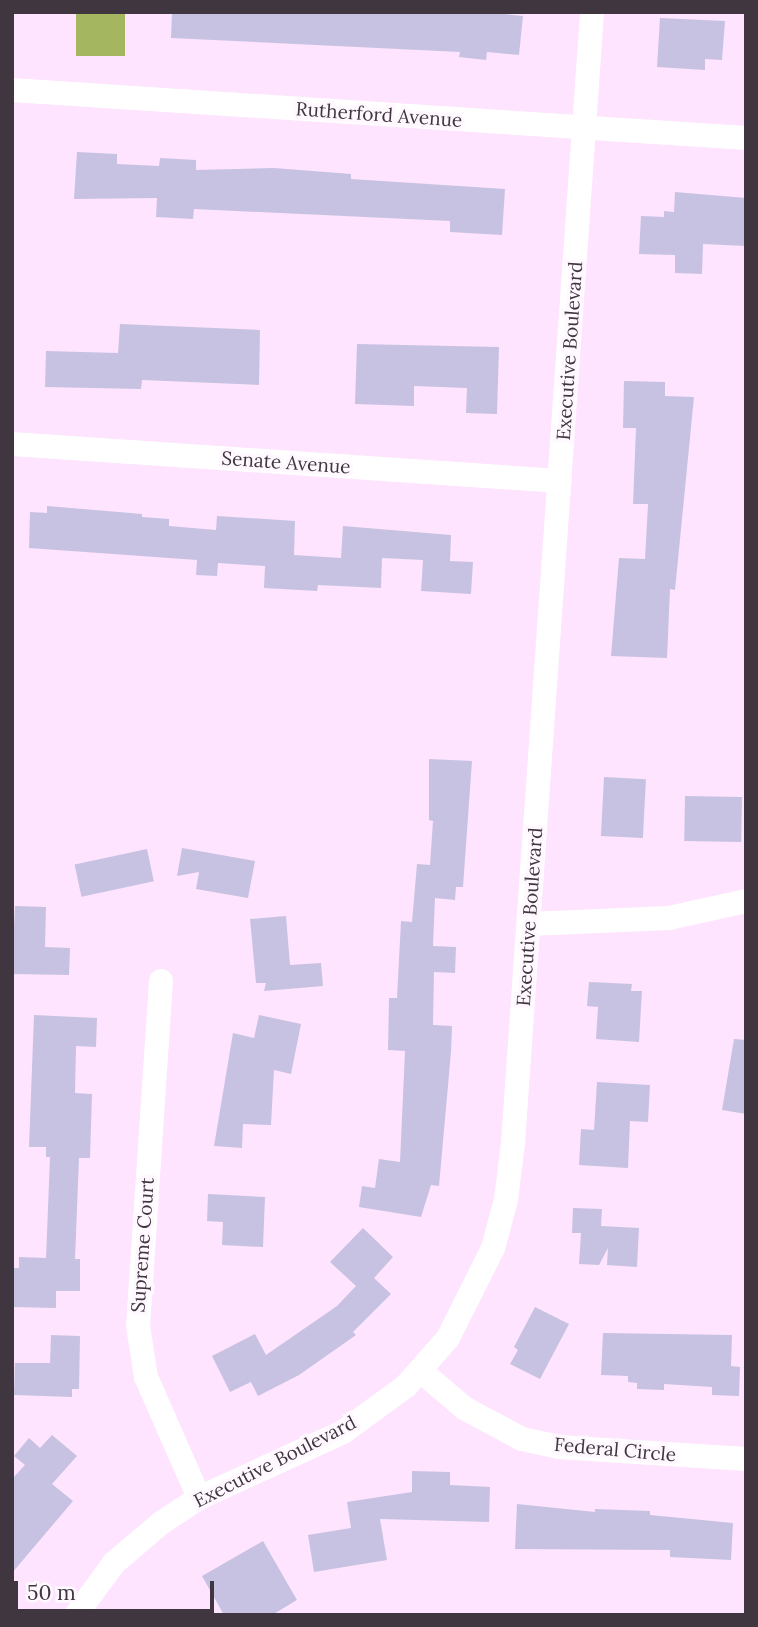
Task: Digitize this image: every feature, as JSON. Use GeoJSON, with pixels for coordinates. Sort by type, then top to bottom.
{"type":"FeatureCollection","features":[{"type":"Feature","properties":{"kind":"street","name":"Executive Boulevard"},"geometry":{"type":"LineString","coordinates":[[76,1615],[133,1545],[199,1498],[343,1432],[421,1371],[448,1338],[478,1282],[506,1200],[529,924],[593,12]]}},
{"type":"Feature","properties":{"kind":"street","name":"Rutherford Avenue"},"geometry":{"type":"LineString","coordinates":[[12,90],[746,138]]}},
{"type":"Feature","properties":{"kind":"street","name":"Senate Avenue"},"geometry":{"type":"LineString","coordinates":[[12,444],[560,481]]}},
{"type":"Feature","properties":{"kind":"street"},"geometry":{"type":"LineString","coordinates":[[529,924],[670,918],[746,901]]}},
{"type":"Feature","properties":{"kind":"street","name":"Supreme Court"},"geometry":{"type":"LineString","coordinates":[[161,981],[138,1326],[146,1377],[199,1498]]}},
{"type":"Feature","properties":{"kind":"street","name":"Federal Circle"},"geometry":{"type":"LineString","coordinates":[[421,1371],[464,1408],[522,1439],[559,1447],[746,1460]]}},
{"type":"Feature","properties":{"kind":"green space"},"geometry":{"type":"Polygon","coordinates":[[[76,12],[125,12],[125,56],[76,56],[76,12]]]}},
{"type":"Feature","properties":{"kind":"building"},"geometry":{"type":"Polygon","coordinates":[[[172,12],[486,12],[523,16],[519,55],[487,52],[486,60],[459,57],[460,52],[171,38],[172,12]]]}},
{"type":"Feature","properties":{"kind":"building"},"geometry":{"type":"Polygon","coordinates":[[[660,18],[725,21],[722,60],[705,59],[705,70],[657,67],[660,18]]]}},
{"type":"Feature","properties":{"kind":"building"},"geometry":{"type":"Polygon","coordinates":[[[77,152],[117,154],[117,164],[159,166],[160,158],[196,160],[196,170],[274,168],[351,174],[351,179],[505,189],[502,235],[450,232],[450,221],[194,209],[193,219],[156,217],[157,198],[74,199],[77,152]]]}},
{"type":"Feature","properties":{"kind":"building"},"geometry":{"type":"Polygon","coordinates":[[[675,192],[746,198],[746,246],[703,244],[702,274],[675,273],[675,255],[639,254],[641,216],[664,217],[664,211],[674,212],[675,192]]]}},
{"type":"Feature","properties":{"kind":"building"},"geometry":{"type":"Polygon","coordinates":[[[120,324],[260,330],[259,385],[142,380],[141,389],[45,387],[46,351],[118,353],[120,324]]]}},
{"type":"Feature","properties":{"kind":"building"},"geometry":{"type":"Polygon","coordinates":[[[357,344],[499,347],[497,414],[466,413],[467,388],[414,386],[414,406],[355,404],[357,344]]]}},
{"type":"Feature","properties":{"kind":"building"},"geometry":{"type":"Polygon","coordinates":[[[624,381],[665,382],[665,396],[694,397],[675,590],[670,589],[667,658],[611,656],[619,558],[645,559],[648,504],[633,504],[636,428],[623,428],[624,381]]]}},
{"type":"Feature","properties":{"kind":"building"},"geometry":{"type":"Polygon","coordinates":[[[47,506],[142,514],[142,517],[169,519],[169,526],[216,530],[217,516],[295,521],[294,555],[341,558],[343,526],[451,535],[450,561],[473,562],[471,594],[421,591],[423,560],[382,558],[381,588],[318,585],[317,591],[264,588],[265,566],[218,563],[217,576],[196,575],[197,560],[29,548],[30,512],[47,513],[47,506]]]}},
{"type":"Feature","properties":{"kind":"building"},"geometry":{"type":"Polygon","coordinates":[[[429,759],[472,761],[463,887],[456,887],[455,900],[435,898],[433,946],[456,947],[455,973],[434,972],[433,1025],[452,1026],[451,1052],[439,1186],[431,1185],[421,1217],[359,1207],[362,1186],[375,1188],[379,1159],[400,1162],[405,1051],[388,1050],[389,998],[397,998],[401,921],[412,922],[417,864],[430,865],[433,821],[429,820],[429,759]]]}},
{"type":"Feature","properties":{"kind":"building"},"geometry":{"type":"Polygon","coordinates":[[[604,777],[646,779],[643,838],[601,836],[604,777]]]}},
{"type":"Feature","properties":{"kind":"building"},"geometry":{"type":"Polygon","coordinates":[[[685,796],[742,797],[741,842],[684,841],[685,796]]]}},
{"type":"Feature","properties":{"kind":"building"},"geometry":{"type":"Polygon","coordinates":[[[182,848],[255,861],[248,898],[196,889],[199,872],[177,876],[182,848]]]}},
{"type":"Feature","properties":{"kind":"building"},"geometry":{"type":"Polygon","coordinates":[[[147,849],[154,881],[81,897],[75,864],[147,849]]]}},
{"type":"Feature","properties":{"kind":"building"},"geometry":{"type":"Polygon","coordinates":[[[15,906],[46,907],[45,947],[70,948],[69,975],[12,974],[15,906]]]}},
{"type":"Feature","properties":{"kind":"building"},"geometry":{"type":"Polygon","coordinates":[[[286,916],[290,965],[321,963],[323,986],[264,991],[266,983],[256,983],[250,919],[286,916]]]}},
{"type":"Feature","properties":{"kind":"building"},"geometry":{"type":"Polygon","coordinates":[[[589,982],[632,984],[631,991],[642,991],[639,1042],[596,1039],[598,1007],[587,1006],[589,982]]]}},
{"type":"Feature","properties":{"kind":"building"},"geometry":{"type":"Polygon","coordinates":[[[34,1015],[97,1018],[96,1047],[76,1046],[75,1093],[92,1094],[90,1158],[79,1158],[75,1259],[80,1259],[80,1291],[56,1291],[56,1308],[12,1307],[12,1268],[19,1268],[19,1257],[46,1258],[50,1157],[46,1157],[46,1147],[29,1147],[34,1015]]]}},
{"type":"Feature","properties":{"kind":"building"},"geometry":{"type":"Polygon","coordinates":[[[259,1015],[301,1024],[291,1074],[274,1070],[271,1125],[243,1124],[242,1148],[214,1146],[233,1033],[254,1038],[259,1015]]]}},
{"type":"Feature","properties":{"kind":"building"},"geometry":{"type":"Polygon","coordinates":[[[734,1039],[746,1040],[746,1114],[722,1110],[734,1039]]]}},
{"type":"Feature","properties":{"kind":"building"},"geometry":{"type":"Polygon","coordinates":[[[597,1082],[650,1085],[648,1122],[630,1121],[628,1168],[579,1165],[581,1129],[594,1130],[597,1082]]]}},
{"type":"Feature","properties":{"kind":"building"},"geometry":{"type":"Polygon","coordinates":[[[208,1194],[265,1197],[263,1247],[222,1245],[223,1222],[207,1221],[208,1194]]]}},
{"type":"Feature","properties":{"kind":"building"},"geometry":{"type":"Polygon","coordinates":[[[573,1208],[602,1209],[601,1226],[639,1228],[637,1267],[607,1265],[608,1248],[599,1265],[579,1264],[581,1233],[572,1233],[573,1208]]]}},
{"type":"Feature","properties":{"kind":"building"},"geometry":{"type":"Polygon","coordinates":[[[363,1228],[393,1257],[374,1278],[391,1294],[353,1332],[356,1335],[299,1375],[258,1396],[251,1382],[230,1392],[212,1356],[255,1334],[266,1355],[337,1306],[356,1286],[330,1262],[363,1228]]]}},
{"type":"Feature","properties":{"kind":"building"},"geometry":{"type":"Polygon","coordinates":[[[535,1307],[569,1324],[540,1379],[510,1364],[518,1350],[514,1347],[535,1307]]]}},
{"type":"Feature","properties":{"kind":"building"},"geometry":{"type":"Polygon","coordinates":[[[603,1333],[732,1335],[731,1366],[740,1367],[739,1396],[712,1395],[712,1387],[664,1384],[664,1390],[637,1389],[637,1383],[628,1382],[628,1376],[601,1375],[603,1333]]]}},
{"type":"Feature","properties":{"kind":"building"},"geometry":{"type":"Polygon","coordinates":[[[51,1335],[80,1336],[79,1389],[72,1389],[72,1397],[14,1395],[15,1363],[50,1363],[51,1335]]]}},
{"type":"Feature","properties":{"kind":"building"},"geometry":{"type":"Polygon","coordinates":[[[52,1435],[77,1456],[52,1484],[73,1501],[12,1573],[12,1479],[25,1465],[14,1456],[29,1438],[40,1448],[52,1435]]]}},
{"type":"Feature","properties":{"kind":"building"},"geometry":{"type":"Polygon","coordinates":[[[412,1471],[450,1472],[450,1485],[490,1487],[489,1522],[380,1519],[387,1560],[314,1572],[308,1535],[351,1528],[347,1502],[412,1492],[412,1471]]]}},
{"type":"Feature","properties":{"kind":"building"},"geometry":{"type":"Polygon","coordinates":[[[517,1504],[595,1512],[595,1509],[650,1511],[650,1515],[733,1523],[731,1560],[670,1557],[670,1550],[515,1549],[517,1504]]]}},
{"type":"Feature","properties":{"kind":"building"},"geometry":{"type":"Polygon","coordinates":[[[263,1541],[297,1600],[272,1615],[224,1615],[202,1576],[263,1541]]]}}]}
